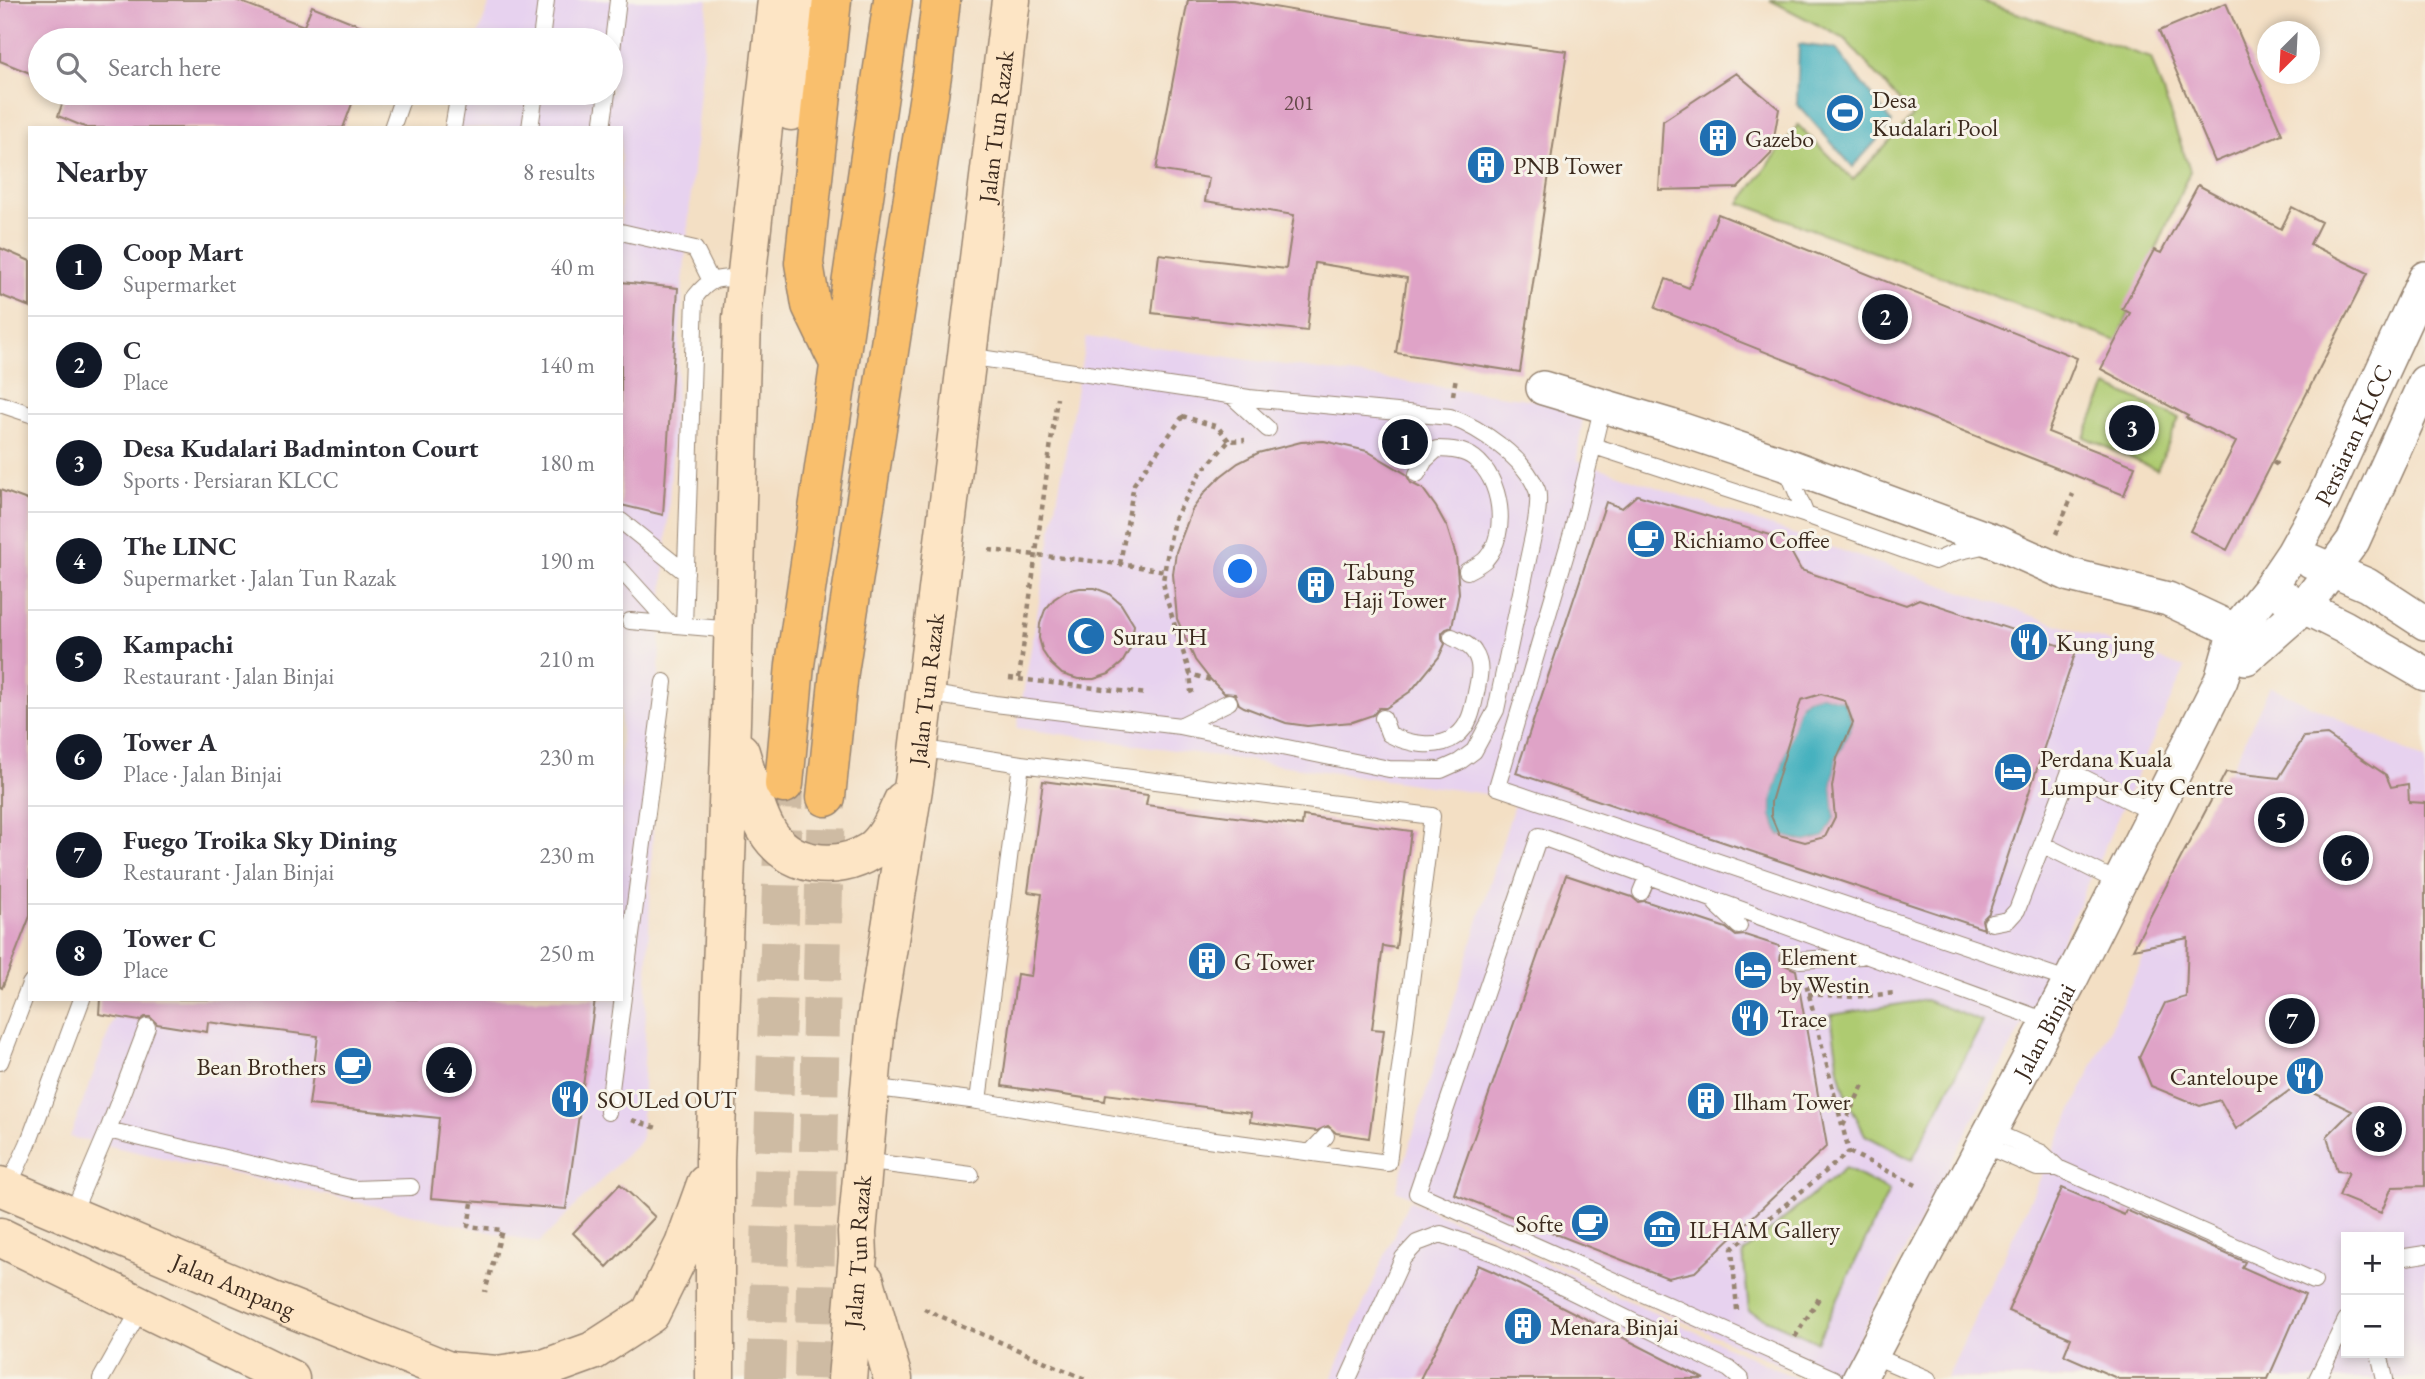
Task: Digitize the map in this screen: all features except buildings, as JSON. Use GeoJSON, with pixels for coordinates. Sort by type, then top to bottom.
{"type":"FeatureCollection","features":[{"type":"Feature","properties":{"kind":"main road"},"geometry":{"type":"LineString","coordinates":[[715,1379],[715,1160],[742,318],[729,279],[777,0]]}},
{"type":"Feature","properties":{"kind":"main road"},"geometry":{"type":"LineString","coordinates":[[742,318],[773,258],[804,0]]}},
{"type":"Feature","properties":{"kind":"main road"},"geometry":{"type":"LineString","coordinates":[[832,0],[804,263],[811,305],[839,363]]}},
{"type":"Feature","properties":{"kind":"main road"},"geometry":{"type":"LineString","coordinates":[[784,784],[795,665],[893,0]]}},
{"type":"Feature","properties":{"kind":"main road"},"geometry":{"type":"LineString","coordinates":[[827,797],[839,672],[933,69],[941,0]]}},
{"type":"Feature","properties":{"kind":"main road","name":"Jalan Tun Razak"},"geometry":{"type":"LineString","coordinates":[[847,1379],[876,1022],[916,762],[1011,0]]}},
{"type":"Feature","properties":{"kind":"main road"},"geometry":{"type":"LineString","coordinates":[[731,723],[766,831],[777,844],[800,860],[812,863],[843,863],[872,850],[890,829],[916,762]]}},
{"type":"Feature","properties":{"kind":"main road","name":"Jalan Ampang"},"geometry":{"type":"LineString","coordinates":[[4,1188],[441,1373],[497,1375],[547,1368],[593,1351],[650,1314],[684,1245],[715,1160]]}},
{"type":"Feature","properties":{"kind":"main road"},"geometry":{"type":"LineString","coordinates":[[0,1237],[290,1379]]}},
{"type":"Feature","properties":{"kind":"main road"},"geometry":{"type":"LineString","coordinates":[[858,1255],[892,1379]]}},
{"type":"Feature","properties":{"kind":"street","name":"Persiaran KLCC"},"geometry":{"type":"LineString","coordinates":[[2221,680],[2248,637],[2268,590],[2325,497],[2425,278]]}},
{"type":"Feature","properties":{"kind":"street","name":"Persiaran KLCC"},"geometry":{"type":"LineString","coordinates":[[2248,637],[2304,607],[2353,541],[2425,382]]}},
{"type":"Feature","properties":{"kind":"street"},"geometry":{"type":"LineString","coordinates":[[1543,388],[1784,464],[1996,542],[2070,575],[2168,599],[2248,637]]}},
{"type":"Feature","properties":{"kind":"street"},"geometry":{"type":"LineString","coordinates":[[2293,553],[2367,585],[2425,623]]}},
{"type":"Feature","properties":{"kind":"street"},"geometry":{"type":"LineString","coordinates":[[2268,590],[2425,674]]}},
{"type":"Feature","properties":{"kind":"street","name":"Jalan Binjai"},"geometry":{"type":"LineString","coordinates":[[1866,1367],[2049,1023],[2221,680]]}},
{"type":"Feature","properties":{"kind":"lane"},"geometry":{"type":"LineString","coordinates":[[542,28],[546,0]]}},
{"type":"Feature","properties":{"kind":"lane"},"geometry":{"type":"LineString","coordinates":[[615,28],[618,0]]}},
{"type":"Feature","properties":{"kind":"lane"},"geometry":{"type":"LineString","coordinates":[[393,126],[400,105]]}},
{"type":"Feature","properties":{"kind":"lane"},"geometry":{"type":"LineString","coordinates":[[453,126],[457,105]]}},
{"type":"Feature","properties":{"kind":"lane"},"geometry":{"type":"LineString","coordinates":[[530,126],[533,105]]}},
{"type":"Feature","properties":{"kind":"lane"},"geometry":{"type":"LineString","coordinates":[[602,126],[605,105]]}},
{"type":"Feature","properties":{"kind":"lane"},"geometry":{"type":"LineString","coordinates":[[623,232],[695,249],[729,279],[695,297],[686,573],[677,625]]}},
{"type":"Feature","properties":{"kind":"lane"},"geometry":{"type":"LineString","coordinates":[[924,693],[1180,726],[1389,769],[1441,770],[1474,751],[1496,710],[1536,522],[1538,491],[1526,472],[1504,449],[1473,425],[1450,417],[1231,395],[967,356]]}},
{"type":"Feature","properties":{"kind":"lane"},"geometry":{"type":"LineString","coordinates":[[1231,395],[1268,429]]}},
{"type":"Feature","properties":{"kind":"lane"},"geometry":{"type":"LineString","coordinates":[[0,404],[28,413]]}},
{"type":"Feature","properties":{"kind":"lane"},"geometry":{"type":"LineString","coordinates":[[1603,405],[1544,658],[1497,787],[1880,907],[2070,981]]}},
{"type":"Feature","properties":{"kind":"lane"},"geometry":{"type":"LineString","coordinates":[[1594,446],[1806,515],[1936,561],[1956,552],[1996,542]]}},
{"type":"Feature","properties":{"kind":"lane"},"geometry":{"type":"LineString","coordinates":[[1417,474],[1425,460],[1437,449],[1452,449],[1474,458],[1488,474],[1497,499],[1500,521],[1497,542],[1485,561],[1467,571]]}},
{"type":"Feature","properties":{"kind":"lane"},"geometry":{"type":"LineString","coordinates":[[1784,464],[1806,515]]}},
{"type":"Feature","properties":{"kind":"lane"},"geometry":{"type":"LineString","coordinates":[[623,523],[686,573]]}},
{"type":"Feature","properties":{"kind":"lane"},"geometry":{"type":"LineString","coordinates":[[623,572],[677,625]]}},
{"type":"Feature","properties":{"kind":"lane"},"geometry":{"type":"LineString","coordinates":[[630,621],[733,630]]}},
{"type":"Feature","properties":{"kind":"lane"},"geometry":{"type":"LineString","coordinates":[[1383,718],[1389,734],[1401,741],[1419,744],[1439,743],[1456,737],[1468,723],[1481,664],[1473,649],[1452,636]]}},
{"type":"Feature","properties":{"kind":"lane"},"geometry":{"type":"LineString","coordinates":[[623,997],[664,682]]}},
{"type":"Feature","properties":{"kind":"lane"},"geometry":{"type":"LineString","coordinates":[[1180,726],[1228,702]]}},
{"type":"Feature","properties":{"kind":"lane"},"geometry":{"type":"LineString","coordinates":[[870,1087],[978,1101],[1185,1136],[1282,1142],[1311,1152],[1388,1163],[1432,816],[1368,814],[1021,764],[916,762]]}},
{"type":"Feature","properties":{"kind":"lane"},"geometry":{"type":"LineString","coordinates":[[978,1101],[1021,764]]}},
{"type":"Feature","properties":{"kind":"lane"},"geometry":{"type":"LineString","coordinates":[[1992,923],[2013,917],[2044,845],[2070,771],[2154,813]]}},
{"type":"Feature","properties":{"kind":"lane"},"geometry":{"type":"LineString","coordinates":[[1834,1379],[1511,1230],[1417,1193],[1539,836],[2049,1023]]}},
{"type":"Feature","properties":{"kind":"lane"},"geometry":{"type":"LineString","coordinates":[[2044,845],[2120,883]]}},
{"type":"Feature","properties":{"kind":"lane"},"geometry":{"type":"LineString","coordinates":[[1642,892],[1648,875]]}},
{"type":"Feature","properties":{"kind":"lane"},"geometry":{"type":"LineString","coordinates":[[1711,898],[1740,926]]}},
{"type":"Feature","properties":{"kind":"lane"},"geometry":{"type":"LineString","coordinates":[[1795,958],[1867,956]]}},
{"type":"Feature","properties":{"kind":"lane"},"geometry":{"type":"LineString","coordinates":[[0,1062],[28,989]]}},
{"type":"Feature","properties":{"kind":"lane"},"geometry":{"type":"LineString","coordinates":[[4,1188],[28,1144],[81,1001]]}},
{"type":"Feature","properties":{"kind":"lane"},"geometry":{"type":"LineString","coordinates":[[608,1112],[622,1001]]}},
{"type":"Feature","properties":{"kind":"lane"},"geometry":{"type":"LineString","coordinates":[[71,1217],[108,1130],[146,1027]]}},
{"type":"Feature","properties":{"kind":"lane"},"geometry":{"type":"LineString","coordinates":[[108,1130],[354,1189],[411,1186]]}},
{"type":"Feature","properties":{"kind":"lane"},"geometry":{"type":"LineString","coordinates":[[1311,1152],[1326,1136]]}},
{"type":"Feature","properties":{"kind":"lane"},"geometry":{"type":"LineString","coordinates":[[1988,1138],[2042,1153],[2058,1168],[2314,1281]]}},
{"type":"Feature","properties":{"kind":"lane"},"geometry":{"type":"LineString","coordinates":[[863,1161],[971,1175]]}},
{"type":"Feature","properties":{"kind":"lane"},"geometry":{"type":"LineString","coordinates":[[1348,1379],[1403,1258],[1417,1243],[1441,1234],[1494,1253],[1518,1272],[1729,1369],[1741,1379]]}},
{"type":"Feature","properties":{"kind":"lane"},"geometry":{"type":"LineString","coordinates":[[2404,1257],[2425,1254]]}},
{"type":"Feature","properties":{"kind":"lane"},"geometry":{"type":"LineString","coordinates":[[101,1379],[141,1308]]}},
{"type":"Feature","properties":{"kind":"lane"},"geometry":{"type":"LineString","coordinates":[[2317,1379],[2341,1330]]}},
{"type":"Feature","properties":{"kind":"lane"},"geometry":{"type":"LineString","coordinates":[[2380,1358],[2385,1379]]}},
{"type":"Feature","properties":{"kind":"lane"},"geometry":{"type":"LineString","coordinates":[[1866,1367],[1928,1379]]}},
{"type":"Feature","properties":{"kind":"path"},"geometry":{"type":"LineString","coordinates":[[1045,396],[1070,400]]}},
{"type":"Feature","properties":{"kind":"path"},"geometry":{"type":"LineString","coordinates":[[1018,678],[1057,398]]}},
{"type":"Feature","properties":{"kind":"path"},"geometry":{"type":"LineString","coordinates":[[1170,414],[1218,427],[1229,441]]}},
{"type":"Feature","properties":{"kind":"path"},"geometry":{"type":"LineString","coordinates":[[1120,564],[1134,484],[1183,416]]}},
{"type":"Feature","properties":{"kind":"path"},"geometry":{"type":"LineString","coordinates":[[1185,694],[1192,691],[1190,674],[1163,581],[1174,519],[1199,475],[1229,441],[1253,440]]}},
{"type":"Feature","properties":{"kind":"path"},"geometry":{"type":"LineString","coordinates":[[2273,462],[2281,467]]}},
{"type":"Feature","properties":{"kind":"path"},"geometry":{"type":"LineString","coordinates":[[2054,541],[2073,494]]}},
{"type":"Feature","properties":{"kind":"path"},"geometry":{"type":"LineString","coordinates":[[989,550],[1120,564],[1165,572]]}},
{"type":"Feature","properties":{"kind":"path"},"geometry":{"type":"LineString","coordinates":[[1190,674],[1210,680]]}},
{"type":"Feature","properties":{"kind":"path"},"geometry":{"type":"LineString","coordinates":[[997,678],[1018,678],[1151,694]]}},
{"type":"Feature","properties":{"kind":"path"},"geometry":{"type":"LineString","coordinates":[[1795,958],[1849,1152]]}},
{"type":"Feature","properties":{"kind":"path"},"geometry":{"type":"LineString","coordinates":[[1843,1127],[1864,1083]]}},
{"type":"Feature","properties":{"kind":"path"},"geometry":{"type":"LineString","coordinates":[[1849,1152],[1916,1185]]}},
{"type":"Feature","properties":{"kind":"path"},"geometry":{"type":"LineString","coordinates":[[1737,1317],[1732,1249],[1849,1152]]}},
{"type":"Feature","properties":{"kind":"path"},"geometry":{"type":"LineString","coordinates":[[472,1203],[468,1226],[502,1230],[485,1292]]}},
{"type":"Feature","properties":{"kind":"path"},"geometry":{"type":"LineString","coordinates":[[1793,1341],[1821,1295]]}},
{"type":"Feature","properties":{"kind":"path"},"geometry":{"type":"LineString","coordinates":[[924,1308],[1085,1379]]}},
{"type":"Feature","properties":{"kind":"shaded area"},"geometry":{"type":"Polygon","coordinates":[[[491,0],[708,0],[683,283],[660,643],[641,1140],[539,1243],[70,1137],[120,1001],[623,1001],[623,126],[445,126],[452,105],[623,105],[623,28],[480,28],[491,0]]]}},
{"type":"Feature","properties":{"kind":"shaded area"},"geometry":{"type":"Polygon","coordinates":[[[1086,337],[1584,407],[1577,460],[2185,668],[2038,995],[1838,1379],[1811,1379],[1396,1190],[1514,805],[1486,794],[1017,728],[1086,337]]]}},
{"type":"Feature","properties":{"kind":"shaded area"},"geometry":{"type":"Polygon","coordinates":[[[2270,686],[2425,760],[2425,1379],[1947,1378],[2270,686]]]}},
{"type":"Feature","properties":{"kind":"shaded area"},"geometry":{"type":"Polygon","coordinates":[[[1409,1200],[1798,1379],[1331,1379],[1409,1200]]]}},
{"type":"Feature","properties":{"kind":"green space"},"geometry":{"type":"Polygon","coordinates":[[[1770,0],[1978,0],[2151,58],[2190,171],[2117,341],[1740,203],[1798,125],[1853,180],[1913,116],[1845,39],[1770,0]]]}},
{"type":"Feature","properties":{"kind":"green space"},"geometry":{"type":"Polygon","coordinates":[[[2107,386],[2179,418],[2157,470],[2084,437],[2107,386]]]}},
{"type":"Feature","properties":{"kind":"green space"},"geometry":{"type":"Polygon","coordinates":[[[1926,1000],[1983,1022],[1912,1160],[1865,1135],[1847,1098],[1839,1070],[1831,1015],[1926,1000]]]}},
{"type":"Feature","properties":{"kind":"green space"},"geometry":{"type":"Polygon","coordinates":[[[1845,1168],[1889,1191],[1817,1342],[1749,1311],[1743,1253],[1845,1168]]]}},
{"type":"Feature","properties":{"kind":"water","name":"Desa Kudalari Pool"},"geometry":{"type":"Polygon","coordinates":[[[1799,44],[1836,49],[1892,123],[1853,167],[1797,104],[1799,44]]]}},
{"type":"Feature","properties":{"kind":"water"},"geometry":{"type":"Polygon","coordinates":[[[1821,694],[1843,700],[1853,723],[1837,758],[1832,787],[1835,817],[1825,837],[1805,842],[1779,835],[1771,816],[1771,802],[1799,705],[1807,698],[1821,694]]]}},
{"type":"Feature","properties":{"kind":"tunnel"},"geometry":{"type":"LineString","coordinates":[[766,1379],[784,784]]}},
{"type":"Feature","properties":{"kind":"tunnel"},"geometry":{"type":"LineString","coordinates":[[813,1379],[826,797]]}},
{"type":"Feature","properties":{"kind":"place","name":"Desa Kudalari Pool"},"geometry":{"type":"Point","coordinates":[1845,113]}},
{"type":"Feature","properties":{"kind":"place","name":"Gazebo"},"geometry":{"type":"Point","coordinates":[1718,138]}},
{"type":"Feature","properties":{"kind":"place","name":"PNB Tower"},"geometry":{"type":"Point","coordinates":[1486,165]}},
{"type":"Feature","properties":{"kind":"place","name":"C"},"geometry":{"type":"Point","coordinates":[1885,317]}},
{"type":"Feature","properties":{"kind":"place","name":"Desa Kudalari Badminton Court"},"geometry":{"type":"Point","coordinates":[2132,428]}},
{"type":"Feature","properties":{"kind":"place","name":"Coop Mart"},"geometry":{"type":"Point","coordinates":[1405,442]}},
{"type":"Feature","properties":{"kind":"place","name":"Richiamo Coffee"},"geometry":{"type":"Point","coordinates":[1646,539]}},
{"type":"Feature","properties":{"kind":"place","name":"Tabung Haji Tower"},"geometry":{"type":"Point","coordinates":[1316,585]}},
{"type":"Feature","properties":{"kind":"place","name":"Surau TH"},"geometry":{"type":"Point","coordinates":[1086,636]}},
{"type":"Feature","properties":{"kind":"place","name":"Kung jung"},"geometry":{"type":"Point","coordinates":[2029,642]}},
{"type":"Feature","properties":{"kind":"place","name":"Perdana Kuala Lumpur City Centre"},"geometry":{"type":"Point","coordinates":[2013,772]}},
{"type":"Feature","properties":{"kind":"place","name":"Kampachi"},"geometry":{"type":"Point","coordinates":[2281,820]}},
{"type":"Feature","properties":{"kind":"place","name":"Tower A"},"geometry":{"type":"Point","coordinates":[2346,858]}},
{"type":"Feature","properties":{"kind":"place","name":"G Tower"},"geometry":{"type":"Point","coordinates":[1207,961]}},
{"type":"Feature","properties":{"kind":"place","name":"Element by Westin"},"geometry":{"type":"Point","coordinates":[1753,970]}},
{"type":"Feature","properties":{"kind":"place","name":"Trace"},"geometry":{"type":"Point","coordinates":[1750,1018]}},
{"type":"Feature","properties":{"kind":"place","name":"Fuego Troika Sky Dining"},"geometry":{"type":"Point","coordinates":[2292,1021]}},
{"type":"Feature","properties":{"kind":"place","name":"Bean Brothers"},"geometry":{"type":"Point","coordinates":[353,1066]}},
{"type":"Feature","properties":{"kind":"place","name":"The LINC"},"geometry":{"type":"Point","coordinates":[449,1070]}},
{"type":"Feature","properties":{"kind":"place","name":"Canteloupe"},"geometry":{"type":"Point","coordinates":[2305,1076]}},
{"type":"Feature","properties":{"kind":"place","name":"SOULed OUT"},"geometry":{"type":"Point","coordinates":[570,1099]}},
{"type":"Feature","properties":{"kind":"place","name":"Ilham Tower"},"geometry":{"type":"Point","coordinates":[1706,1101]}},
{"type":"Feature","properties":{"kind":"place","name":"Tower C"},"geometry":{"type":"Point","coordinates":[2379,1129]}},
{"type":"Feature","properties":{"kind":"place","name":"Softe"},"geometry":{"type":"Point","coordinates":[1590,1223]}},
{"type":"Feature","properties":{"kind":"place","name":"ILHAM Gallery"},"geometry":{"type":"Point","coordinates":[1662,1229]}},
{"type":"Feature","properties":{"kind":"place","name":"Menara Binjai"},"geometry":{"type":"Point","coordinates":[1523,1326]}}]}
